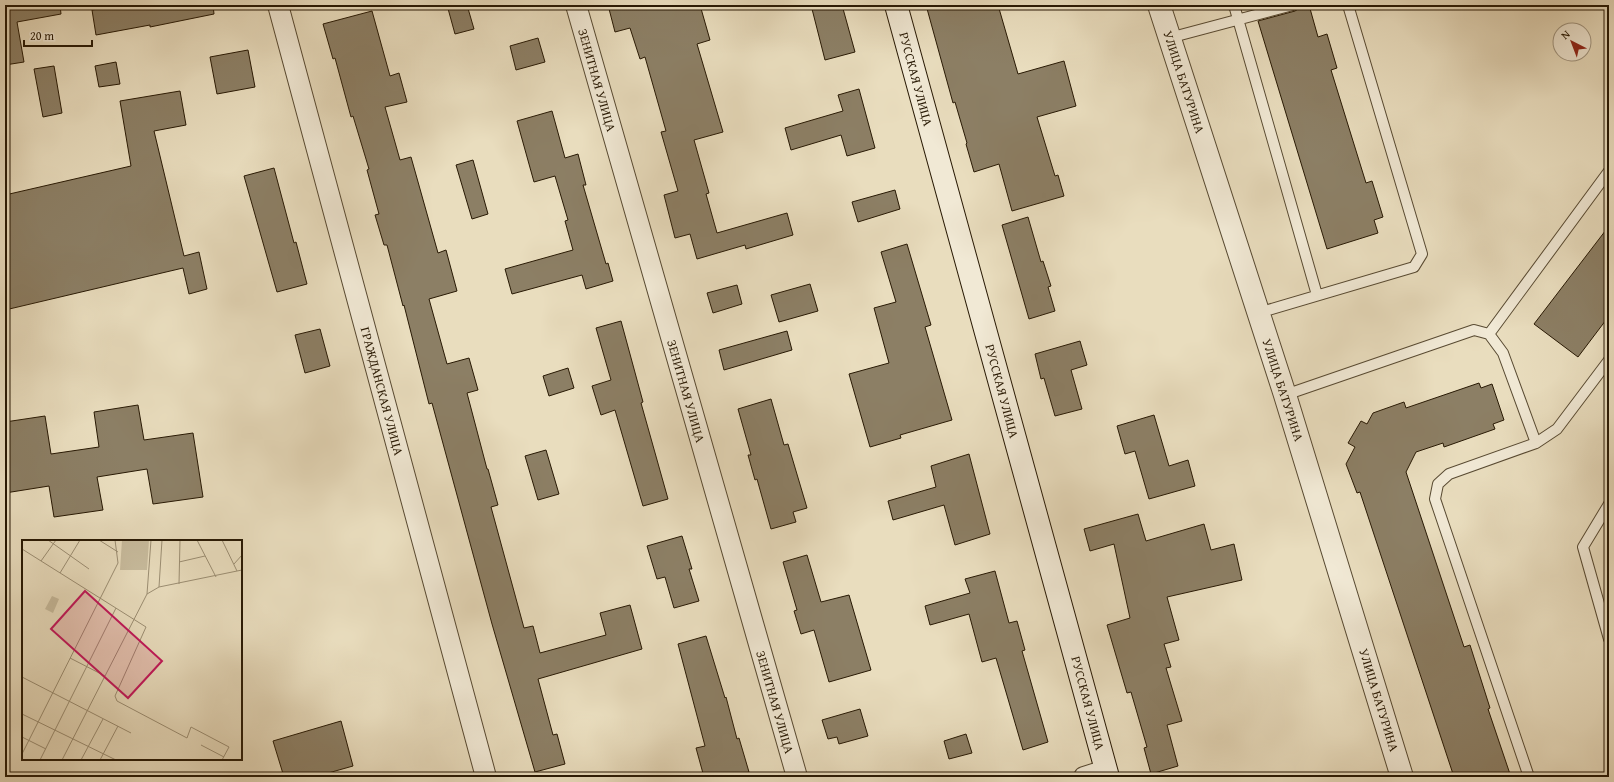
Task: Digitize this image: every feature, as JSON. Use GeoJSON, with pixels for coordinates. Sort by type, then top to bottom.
{"type":"FeatureCollection","features":[{"type":"Feature","properties":{"kind":"street","name":"ГРАЖДАНСКАЯ УЛИЦА"},"geometry":{"type":"LineString","coordinates":[[278,5],[486,777]]}},
{"type":"Feature","properties":{"kind":"street","name":"ЗЕНИТНАЯ УЛИЦА"},"geometry":{"type":"LineString","coordinates":[[576,5],[797,777]]}},
{"type":"Feature","properties":{"kind":"street","name":"РУССКАЯ УЛИЦА"},"geometry":{"type":"LineString","coordinates":[[896,5],[1107,774]]}},
{"type":"Feature","properties":{"kind":"street","name":"УЛИЦА БАТУРИНА"},"geometry":{"type":"LineString","coordinates":[[1159,5],[1285,395],[1402,777]]}},
{"type":"Feature","properties":{"kind":"street"},"geometry":{"type":"LineString","coordinates":[[1084,777],[1107,774]]}},
{"type":"Feature","properties":{"kind":"lane"},"geometry":{"type":"LineString","coordinates":[[1234,5],[1318,295]]}},
{"type":"Feature","properties":{"kind":"lane"},"geometry":{"type":"LineString","coordinates":[[1170,38],[1293,5]]}},
{"type":"Feature","properties":{"kind":"lane"},"geometry":{"type":"LineString","coordinates":[[1258,313],[1414,267],[1422,254],[1348,5]]}},
{"type":"Feature","properties":{"kind":"lane"},"geometry":{"type":"LineString","coordinates":[[1489,334],[1609,171]]}},
{"type":"Feature","properties":{"kind":"lane"},"geometry":{"type":"LineString","coordinates":[[1285,395],[1474,330],[1489,334],[1503,353],[1536,443]]}},
{"type":"Feature","properties":{"kind":"lane"},"geometry":{"type":"LineString","coordinates":[[1529,777],[1435,499],[1438,484],[1449,474],[1536,443],[1557,429],[1609,360]]}},
{"type":"Feature","properties":{"kind":"lane"},"geometry":{"type":"LineString","coordinates":[[1609,504],[1582,546],[1609,639]]}},
{"type":"Feature","properties":{"kind":"building"},"geometry":{"type":"Polygon","coordinates":[[[5,5],[60,5],[61,14],[17,22],[24,62],[5,65],[5,5]]]}},
{"type":"Feature","properties":{"kind":"building"},"geometry":{"type":"Polygon","coordinates":[[[122,5],[213,5],[214,14],[150,27],[150,25],[96,35],[92,10],[122,5]]]}},
{"type":"Feature","properties":{"kind":"building"},"geometry":{"type":"Polygon","coordinates":[[[447,5],[467,5],[474,29],[455,34],[447,5]]]}},
{"type":"Feature","properties":{"kind":"building"},"geometry":{"type":"Polygon","coordinates":[[[608,5],[700,5],[710,40],[697,44],[723,132],[694,140],[709,193],[706,194],[717,233],[787,213],[793,235],[746,249],[745,245],[697,259],[690,234],[675,238],[664,195],[678,191],[661,132],[666,131],[645,57],[640,59],[630,28],[615,32],[608,5]]]}},
{"type":"Feature","properties":{"kind":"building"},"geometry":{"type":"Polygon","coordinates":[[[811,5],[842,5],[855,52],[825,60],[811,5]]]}},
{"type":"Feature","properties":{"kind":"building"},"geometry":{"type":"Polygon","coordinates":[[[926,5],[998,5],[1018,74],[1064,61],[1076,106],[1037,117],[1055,176],[1058,175],[1064,196],[1012,211],[999,164],[974,172],[966,144],[967,143],[955,102],[953,103],[926,5]]]}},
{"type":"Feature","properties":{"kind":"building"},"geometry":{"type":"Polygon","coordinates":[[[1299,5],[1309,5],[1318,37],[1327,34],[1337,68],[1331,70],[1366,183],[1372,181],[1383,217],[1374,220],[1378,233],[1327,249],[1258,21],[1295,11],[1298,9],[1299,5]]]}},
{"type":"Feature","properties":{"kind":"building"},"geometry":{"type":"Polygon","coordinates":[[[372,11],[390,76],[399,73],[407,102],[385,107],[400,160],[411,157],[438,253],[446,250],[457,291],[429,299],[447,364],[469,358],[478,390],[467,393],[498,505],[491,507],[524,628],[533,626],[540,653],[606,635],[600,613],[630,605],[642,649],[538,679],[553,735],[557,734],[565,764],[535,772],[492,624],[432,403],[429,404],[387,245],[384,245],[375,215],[379,214],[367,170],[369,169],[353,116],[351,117],[335,58],[333,59],[323,24],[372,11]]]}},
{"type":"Feature","properties":{"kind":"building"},"geometry":{"type":"Polygon","coordinates":[[[538,38],[545,62],[516,70],[510,46],[538,38]]]}},
{"type":"Feature","properties":{"kind":"building"},"geometry":{"type":"Polygon","coordinates":[[[248,50],[255,87],[217,94],[210,57],[248,50]]]}},
{"type":"Feature","properties":{"kind":"building"},"geometry":{"type":"Polygon","coordinates":[[[116,62],[120,84],[99,87],[95,66],[116,62]]]}},
{"type":"Feature","properties":{"kind":"building"},"geometry":{"type":"Polygon","coordinates":[[[54,66],[62,113],[43,117],[34,69],[54,66]]]}},
{"type":"Feature","properties":{"kind":"building"},"geometry":{"type":"Polygon","coordinates":[[[859,89],[875,148],[847,156],[841,135],[791,150],[785,128],[843,111],[838,95],[859,89]]]}},
{"type":"Feature","properties":{"kind":"building"},"geometry":{"type":"Polygon","coordinates":[[[180,91],[186,125],[154,131],[184,256],[199,252],[207,289],[189,294],[183,268],[5,310],[5,195],[131,166],[120,101],[180,91]]]}},
{"type":"Feature","properties":{"kind":"building"},"geometry":{"type":"Polygon","coordinates":[[[552,111],[565,158],[578,154],[586,185],[583,185],[606,264],[608,263],[613,281],[586,289],[582,275],[512,294],[505,269],[573,250],[565,221],[568,220],[555,176],[534,182],[517,121],[552,111]]]}},
{"type":"Feature","properties":{"kind":"building"},"geometry":{"type":"Polygon","coordinates":[[[473,160],[488,214],[472,219],[456,165],[473,160]]]}},
{"type":"Feature","properties":{"kind":"building"},"geometry":{"type":"Polygon","coordinates":[[[274,168],[294,243],[296,242],[307,284],[277,292],[244,176],[274,168]]]}},
{"type":"Feature","properties":{"kind":"building"},"geometry":{"type":"Polygon","coordinates":[[[895,190],[900,209],[858,222],[852,202],[895,190]]]}},
{"type":"Feature","properties":{"kind":"building"},"geometry":{"type":"Polygon","coordinates":[[[1028,217],[1041,262],[1043,261],[1051,286],[1048,287],[1055,311],[1029,319],[1002,225],[1028,217]]]}},
{"type":"Feature","properties":{"kind":"building"},"geometry":{"type":"Polygon","coordinates":[[[1609,226],[1609,316],[1578,357],[1534,324],[1609,226]]]}},
{"type":"Feature","properties":{"kind":"building"},"geometry":{"type":"Polygon","coordinates":[[[907,244],[931,325],[925,327],[952,420],[900,435],[901,438],[870,447],[849,374],[889,363],[874,308],[896,302],[881,252],[907,244]]]}},
{"type":"Feature","properties":{"kind":"building"},"geometry":{"type":"Polygon","coordinates":[[[810,284],[818,311],[779,322],[771,295],[810,284]]]}},
{"type":"Feature","properties":{"kind":"building"},"geometry":{"type":"Polygon","coordinates":[[[737,285],[742,304],[713,313],[707,293],[737,285]]]}},
{"type":"Feature","properties":{"kind":"building"},"geometry":{"type":"Polygon","coordinates":[[[621,321],[643,402],[641,403],[668,499],[643,506],[615,410],[601,415],[592,386],[611,380],[596,328],[621,321]]]}},
{"type":"Feature","properties":{"kind":"building"},"geometry":{"type":"Polygon","coordinates":[[[320,329],[330,366],[305,373],[295,335],[320,329]]]}},
{"type":"Feature","properties":{"kind":"building"},"geometry":{"type":"Polygon","coordinates":[[[787,331],[792,350],[724,370],[719,350],[787,331]]]}},
{"type":"Feature","properties":{"kind":"building"},"geometry":{"type":"Polygon","coordinates":[[[1080,341],[1087,365],[1071,370],[1082,409],[1055,416],[1044,378],[1041,379],[1035,354],[1080,341]]]}},
{"type":"Feature","properties":{"kind":"building"},"geometry":{"type":"Polygon","coordinates":[[[568,368],[574,388],[549,396],[543,376],[568,368]]]}},
{"type":"Feature","properties":{"kind":"building"},"geometry":{"type":"Polygon","coordinates":[[[1479,383],[1481,388],[1492,384],[1504,420],[1493,424],[1495,429],[1444,447],[1443,443],[1416,452],[1406,472],[1464,647],[1470,645],[1490,708],[1488,709],[1511,777],[1454,777],[1360,492],[1357,493],[1346,464],[1355,447],[1348,443],[1361,421],[1367,424],[1373,413],[1404,402],[1406,408],[1479,383]]]}},
{"type":"Feature","properties":{"kind":"building"},"geometry":{"type":"Polygon","coordinates":[[[771,399],[784,445],[788,444],[807,508],[793,512],[796,522],[771,529],[757,479],[755,480],[748,455],[751,455],[738,409],[771,399]]]}},
{"type":"Feature","properties":{"kind":"building"},"geometry":{"type":"Polygon","coordinates":[[[138,405],[144,440],[193,433],[203,497],[153,504],[147,469],[97,477],[103,510],[54,517],[49,486],[5,493],[5,422],[45,416],[51,454],[99,447],[94,412],[138,405]]]}},
{"type":"Feature","properties":{"kind":"building"},"geometry":{"type":"Polygon","coordinates":[[[1154,415],[1169,466],[1188,460],[1195,486],[1149,499],[1135,451],[1125,454],[1117,426],[1154,415]]]}},
{"type":"Feature","properties":{"kind":"building"},"geometry":{"type":"Polygon","coordinates":[[[546,450],[559,494],[538,500],[525,456],[546,450]]]}},
{"type":"Feature","properties":{"kind":"building"},"geometry":{"type":"Polygon","coordinates":[[[969,454],[990,534],[955,545],[944,505],[893,520],[888,501],[936,487],[931,466],[969,454]]]}},
{"type":"Feature","properties":{"kind":"building"},"geometry":{"type":"Polygon","coordinates":[[[1138,514],[1146,541],[1204,524],[1211,550],[1234,544],[1242,580],[1167,597],[1179,640],[1164,644],[1171,667],[1166,668],[1182,721],[1167,725],[1178,766],[1151,774],[1144,748],[1147,747],[1131,692],[1127,693],[1107,625],[1130,618],[1114,544],[1090,551],[1084,529],[1138,514]]]}},
{"type":"Feature","properties":{"kind":"building"},"geometry":{"type":"Polygon","coordinates":[[[682,536],[692,569],[689,569],[699,601],[674,608],[665,577],[657,579],[647,546],[682,536]]]}},
{"type":"Feature","properties":{"kind":"building"},"geometry":{"type":"Polygon","coordinates":[[[807,555],[821,602],[849,595],[871,670],[829,682],[814,630],[801,634],[794,611],[797,610],[783,562],[807,555]]]}},
{"type":"Feature","properties":{"kind":"building"},"geometry":{"type":"Polygon","coordinates":[[[995,571],[1009,623],[1017,621],[1025,650],[1022,651],[1048,742],[1023,750],[996,658],[982,662],[969,614],[930,625],[925,606],[970,593],[965,579],[995,571]]]}},
{"type":"Feature","properties":{"kind":"building"},"geometry":{"type":"Polygon","coordinates":[[[706,636],[725,698],[726,697],[737,739],[739,738],[749,772],[731,777],[704,777],[696,748],[705,746],[678,644],[706,636]]]}},
{"type":"Feature","properties":{"kind":"building"},"geometry":{"type":"Polygon","coordinates":[[[860,709],[868,736],[839,744],[837,737],[828,739],[822,720],[860,709]]]}},
{"type":"Feature","properties":{"kind":"building"},"geometry":{"type":"Polygon","coordinates":[[[341,721],[353,766],[314,777],[284,777],[273,741],[341,721]]]}},
{"type":"Feature","properties":{"kind":"building"},"geometry":{"type":"Polygon","coordinates":[[[966,734],[972,753],[949,759],[944,741],[966,734]]]}}]}
